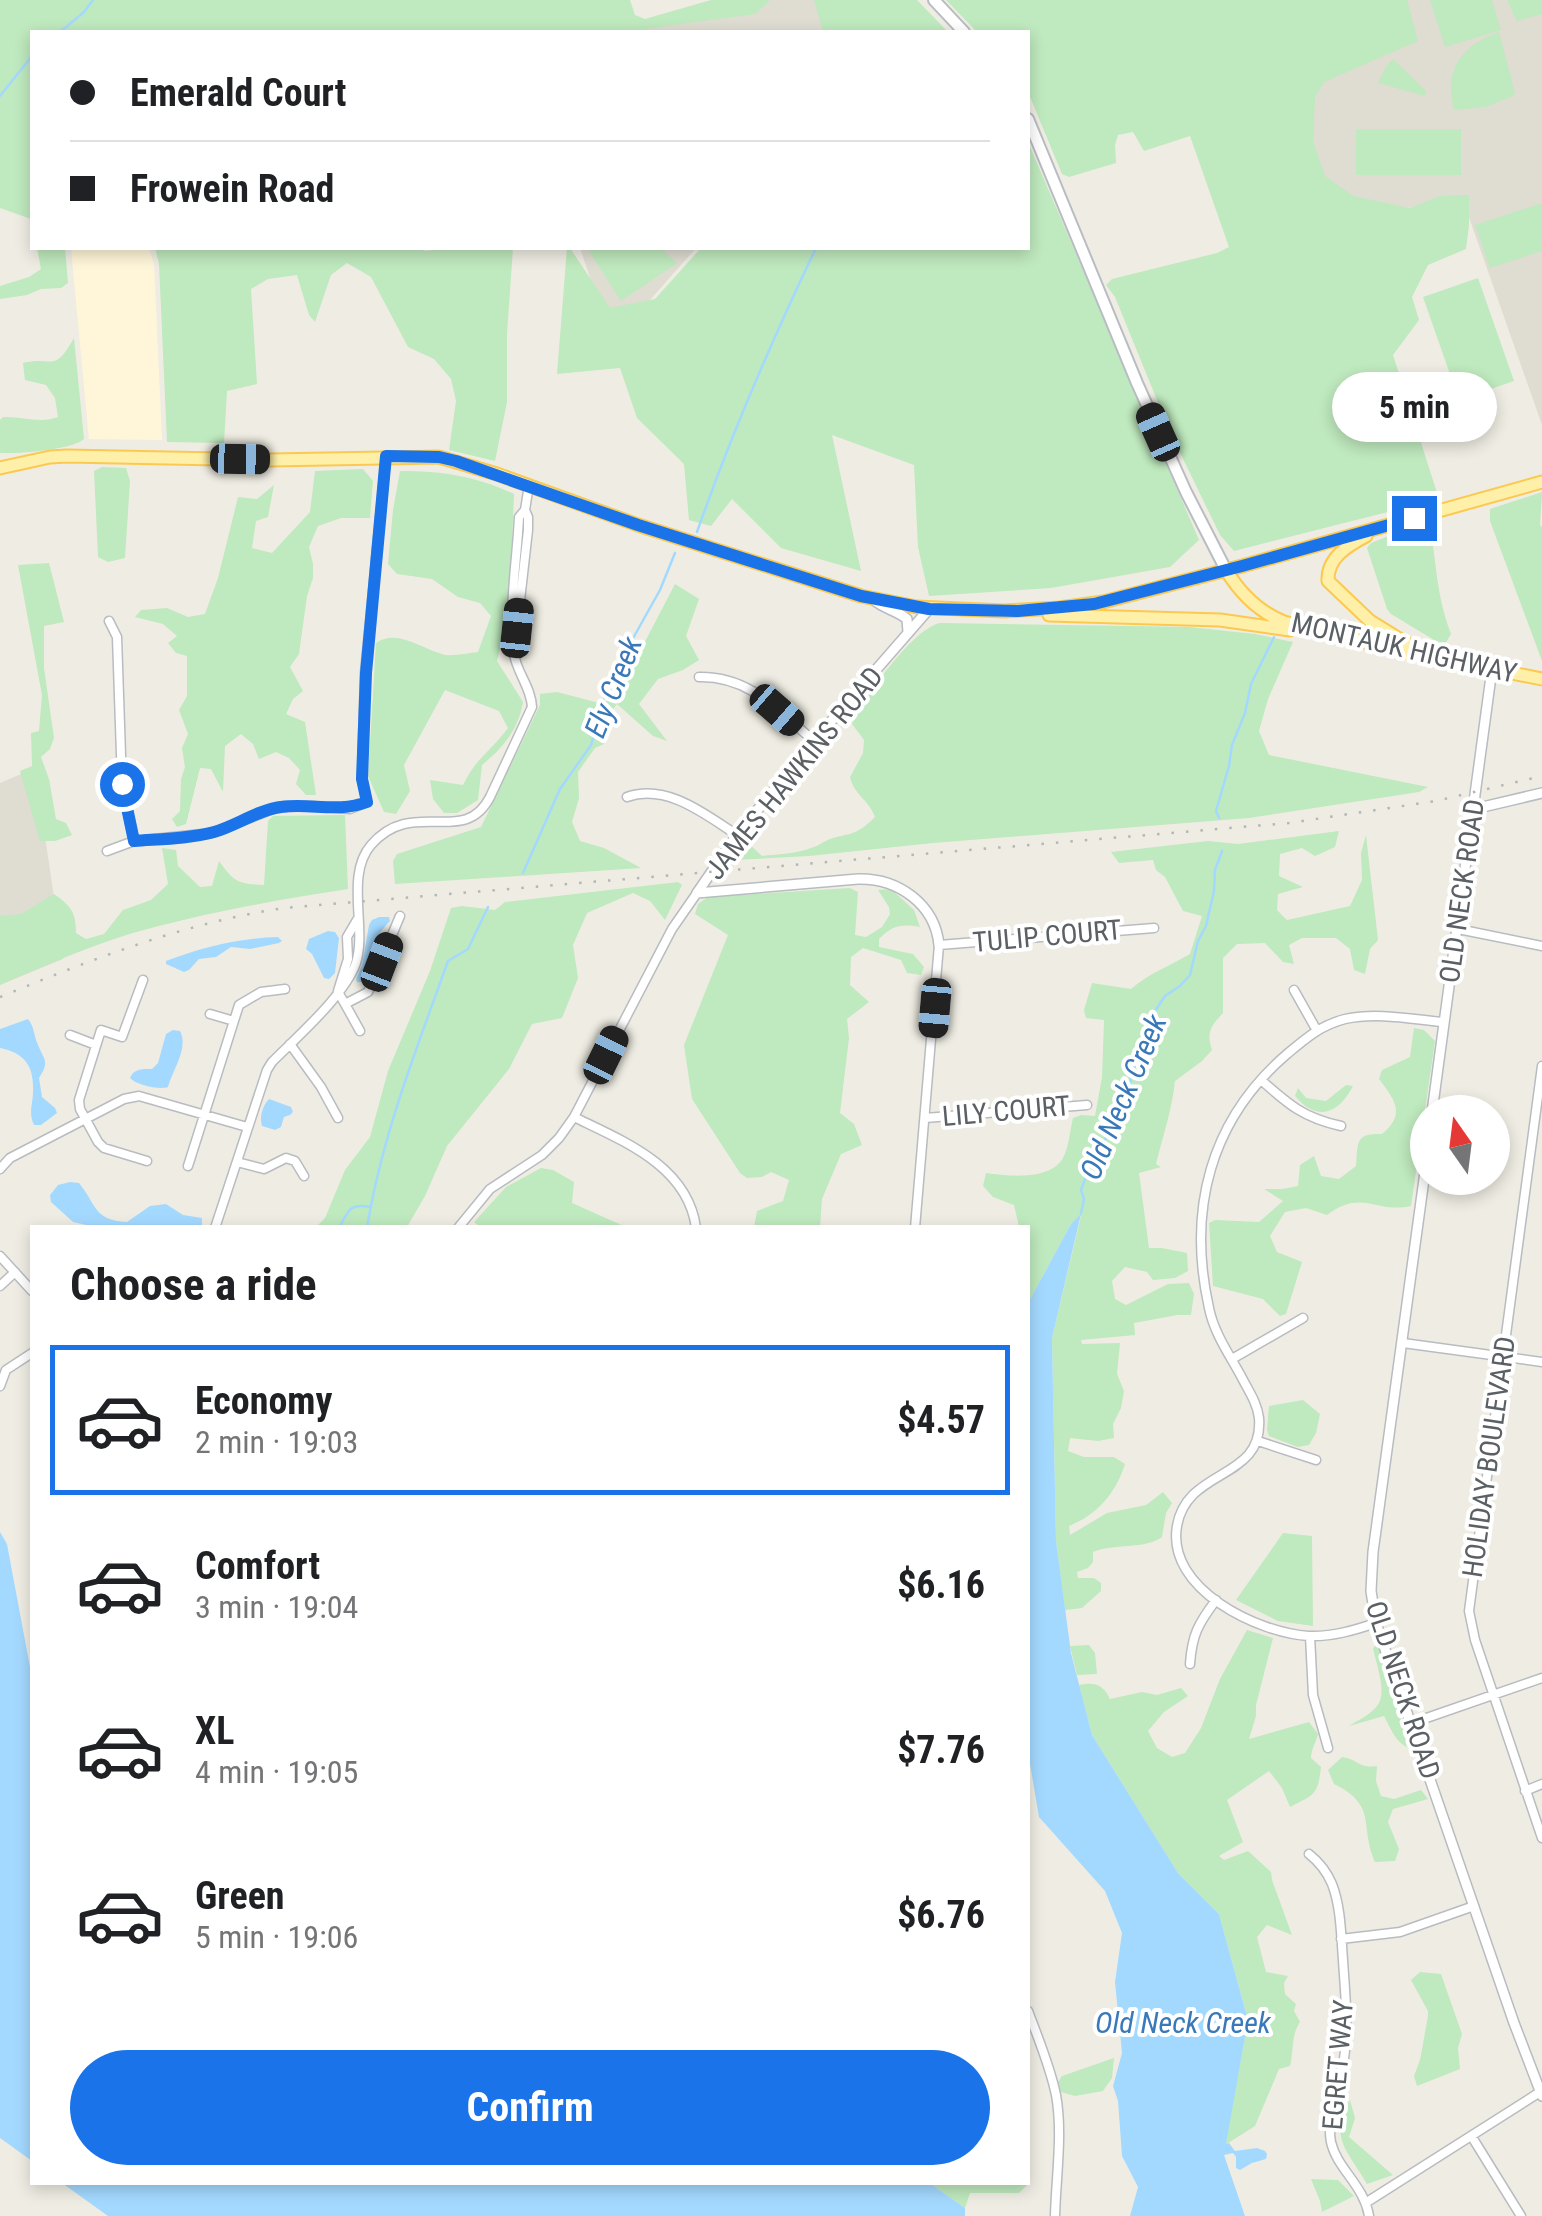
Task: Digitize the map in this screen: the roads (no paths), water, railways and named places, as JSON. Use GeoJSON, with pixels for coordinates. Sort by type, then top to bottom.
{"type":"FeatureCollection","features":[{"type":"Feature","properties":{"kind":"main road"},"geometry":{"type":"LineString","coordinates":[[934,0],[962,30]]}},
{"type":"Feature","properties":{"kind":"main road"},"geometry":{"type":"LineString","coordinates":[[1030,124],[1136,383],[1226,570]]}},
{"type":"Feature","properties":{"kind":"main road"},"geometry":{"type":"LineString","coordinates":[[0,468],[68,456],[270,460],[439,457],[872,599],[929,609],[1220,620],[1344,637]]}},
{"type":"Feature","properties":{"kind":"main road"},"geometry":{"type":"LineString","coordinates":[[1004,611],[1094,604],[1542,482]]}},
{"type":"Feature","properties":{"kind":"main road"},"geometry":{"type":"LineString","coordinates":[[1382,527],[1340,553],[1329,568],[1328,581],[1370,621],[1429,657]]}},
{"type":"Feature","properties":{"kind":"main road","name":"MONTAUK HIGHWAY"},"geometry":{"type":"LineString","coordinates":[[1226,570],[1245,595],[1270,616],[1295,626],[1542,679]]}},
{"type":"Feature","properties":{"kind":"street"},"geometry":{"type":"LineString","coordinates":[[107,851],[134,841],[212,832],[278,807],[350,808],[367,802],[362,779],[366,673],[386,456]]}},
{"type":"Feature","properties":{"kind":"street"},"geometry":{"type":"LineString","coordinates":[[352,960],[360,940],[357,920],[364,854],[374,840],[402,824],[416,820],[465,822],[484,810],[532,707],[513,646],[528,530],[528,485]]}},
{"type":"Feature","properties":{"kind":"street"},"geometry":{"type":"LineString","coordinates":[[872,599],[907,619],[908,632]]}},
{"type":"Feature","properties":{"kind":"street","name":"JAMES HAWKINS ROAD"},"geometry":{"type":"LineString","coordinates":[[460,1225],[490,1189],[542,1155],[559,1138],[574,1117],[672,929],[737,835],[929,609]]}},
{"type":"Feature","properties":{"kind":"street"},"geometry":{"type":"LineString","coordinates":[[109,620],[117,637],[122,784],[134,841]]}},
{"type":"Feature","properties":{"kind":"street","name":"OLD NECK ROAD"},"geometry":{"type":"LineString","coordinates":[[1434,1095],[1492,669]]}},
{"type":"Feature","properties":{"kind":"street"},"geometry":{"type":"LineString","coordinates":[[700,677],[732,680],[752,689],[814,741]]}},
{"type":"Feature","properties":{"kind":"street"},"geometry":{"type":"LineString","coordinates":[[627,797],[639,793],[672,798],[737,835]]}},
{"type":"Feature","properties":{"kind":"street"},"geometry":{"type":"LineString","coordinates":[[1474,809],[1542,793]]}},
{"type":"Feature","properties":{"kind":"street"},"geometry":{"type":"LineString","coordinates":[[698,893],[858,879],[883,881],[906,891],[934,923],[940,945],[916,1225]]}},
{"type":"Feature","properties":{"kind":"street"},"geometry":{"type":"LineString","coordinates":[[345,1004],[368,992],[400,916]]}},
{"type":"Feature","properties":{"kind":"street"},"geometry":{"type":"LineString","coordinates":[[216,1225],[267,1070],[350,977],[351,931],[357,920]]}},
{"type":"Feature","properties":{"kind":"street","name":"TULIP COURT"},"geometry":{"type":"LineString","coordinates":[[940,945],[1154,928]]}},
{"type":"Feature","properties":{"kind":"street"},"geometry":{"type":"LineString","coordinates":[[1458,929],[1542,946]]}},
{"type":"Feature","properties":{"kind":"street"},"geometry":{"type":"LineString","coordinates":[[143,980],[122,1037],[101,1030],[79,1100],[80,1109],[104,1148],[147,1161]]}},
{"type":"Feature","properties":{"kind":"street"},"geometry":{"type":"LineString","coordinates":[[188,1166],[239,1005],[261,992],[285,988]]}},
{"type":"Feature","properties":{"kind":"street"},"geometry":{"type":"LineString","coordinates":[[1294,990],[1316,1029]]}},
{"type":"Feature","properties":{"kind":"street"},"geometry":{"type":"LineString","coordinates":[[338,992],[360,1031]]}},
{"type":"Feature","properties":{"kind":"street"},"geometry":{"type":"LineString","coordinates":[[210,1014],[234,1021]]}},
{"type":"Feature","properties":{"kind":"street"},"geometry":{"type":"LineString","coordinates":[[1376,1623],[1342,1633],[1310,1636],[1260,1626],[1216,1600],[1183,1566],[1178,1550],[1180,1513],[1195,1492],[1235,1468],[1258,1441],[1256,1407],[1210,1314],[1200,1259],[1203,1197],[1218,1147],[1240,1105],[1273,1066],[1316,1029],[1341,1020],[1377,1015],[1443,1022]]}},
{"type":"Feature","properties":{"kind":"street"},"geometry":{"type":"LineString","coordinates":[[70,1036],[96,1045]]}},
{"type":"Feature","properties":{"kind":"street"},"geometry":{"type":"LineString","coordinates":[[290,1044],[338,1118]]}},
{"type":"Feature","properties":{"kind":"street","name":"HOLIDAY BOULEVARD"},"geometry":{"type":"LineString","coordinates":[[1542,1066],[1469,1611],[1475,1640],[1542,1838]]}},
{"type":"Feature","properties":{"kind":"street"},"geometry":{"type":"LineString","coordinates":[[1262,1080],[1306,1116],[1341,1126]]}},
{"type":"Feature","properties":{"kind":"street"},"geometry":{"type":"LineString","coordinates":[[0,1169],[10,1158],[124,1099],[139,1096],[246,1127]]}},
{"type":"Feature","properties":{"kind":"street","name":"LILY COURT"},"geometry":{"type":"LineString","coordinates":[[926,1118],[1087,1105]]}},
{"type":"Feature","properties":{"kind":"street"},"geometry":{"type":"LineString","coordinates":[[574,1117],[638,1148],[672,1178],[691,1206],[695,1225]]}},
{"type":"Feature","properties":{"kind":"street"},"geometry":{"type":"LineString","coordinates":[[236,1162],[264,1169],[286,1158],[295,1161],[304,1176]]}},
{"type":"Feature","properties":{"kind":"street","name":"OLD NECK ROAD"},"geometry":{"type":"LineString","coordinates":[[1422,1195],[1371,1591],[1376,1623],[1541,2094]]}},
{"type":"Feature","properties":{"kind":"street"},"geometry":{"type":"LineString","coordinates":[[0,1256],[30,1289]]}},
{"type":"Feature","properties":{"kind":"street"},"geometry":{"type":"LineString","coordinates":[[0,1286],[16,1272]]}},
{"type":"Feature","properties":{"kind":"street"},"geometry":{"type":"LineString","coordinates":[[1232,1359],[1304,1318]]}},
{"type":"Feature","properties":{"kind":"street"},"geometry":{"type":"LineString","coordinates":[[1402,1343],[1542,1362]]}},
{"type":"Feature","properties":{"kind":"street"},"geometry":{"type":"LineString","coordinates":[[0,1386],[11,1366],[30,1354]]}},
{"type":"Feature","properties":{"kind":"street"},"geometry":{"type":"LineString","coordinates":[[1258,1441],[1316,1460]]}},
{"type":"Feature","properties":{"kind":"street"},"geometry":{"type":"LineString","coordinates":[[1190,1664],[1196,1628],[1216,1600]]}},
{"type":"Feature","properties":{"kind":"street"},"geometry":{"type":"LineString","coordinates":[[1310,1636],[1313,1695],[1328,1748]]}},
{"type":"Feature","properties":{"kind":"street"},"geometry":{"type":"LineString","coordinates":[[1412,1723],[1542,1678]]}},
{"type":"Feature","properties":{"kind":"street"},"geometry":{"type":"LineString","coordinates":[[1525,1791],[1542,1784]]}},
{"type":"Feature","properties":{"kind":"street","name":"EGRET WAY"},"geometry":{"type":"LineString","coordinates":[[1309,1854],[1331,1882],[1342,1939],[1347,2036],[1330,2139],[1367,2202],[1369,2216]]}},
{"type":"Feature","properties":{"kind":"street"},"geometry":{"type":"LineString","coordinates":[[1342,1939],[1400,1932],[1474,1906]]}},
{"type":"Feature","properties":{"kind":"street"},"geometry":{"type":"LineString","coordinates":[[1030,2016],[1057,2099],[1055,2216]]}},
{"type":"Feature","properties":{"kind":"street"},"geometry":{"type":"LineString","coordinates":[[1367,2202],[1541,2094]]}},
{"type":"Feature","properties":{"kind":"street"},"geometry":{"type":"LineString","coordinates":[[1472,2137],[1521,2216]]}},
{"type":"Feature","properties":{"kind":"water"},"geometry":{"type":"Polygon","coordinates":[[[379,917],[389,917],[390,921],[376,941],[371,970],[362,982],[357,982],[369,925],[379,917]]]}},
{"type":"Feature","properties":{"kind":"water"},"geometry":{"type":"Polygon","coordinates":[[[328,931],[339,938],[335,973],[329,979],[324,978],[306,949],[309,939],[328,931]]]}},
{"type":"Feature","properties":{"kind":"water"},"geometry":{"type":"Polygon","coordinates":[[[278,937],[282,941],[279,943],[250,949],[231,947],[216,957],[199,959],[184,972],[166,964],[221,944],[278,937]]]}},
{"type":"Feature","properties":{"kind":"water"},"geometry":{"type":"Polygon","coordinates":[[[28,1019],[45,1061],[39,1078],[42,1097],[57,1113],[41,1125],[34,1125],[31,1116],[33,1082],[29,1067],[15,1053],[0,1048],[0,1029],[28,1019]]]}},
{"type":"Feature","properties":{"kind":"water"},"geometry":{"type":"Polygon","coordinates":[[[180,1031],[183,1044],[168,1087],[133,1081],[130,1078],[134,1072],[152,1069],[158,1063],[166,1034],[180,1031]]]}},
{"type":"Feature","properties":{"kind":"water"},"geometry":{"type":"Polygon","coordinates":[[[269,1099],[291,1107],[293,1112],[275,1130],[261,1123],[269,1099]]]}},
{"type":"Feature","properties":{"kind":"water"},"geometry":{"type":"Polygon","coordinates":[[[79,1183],[97,1210],[116,1221],[127,1222],[150,1206],[166,1204],[183,1215],[202,1218],[202,1225],[73,1222],[51,1202],[50,1195],[58,1185],[79,1183]]]}},
{"type":"Feature","properties":{"kind":"water","name":"Old Neck Creek"},"geometry":{"type":"Polygon","coordinates":[[[1081,1214],[1052,1338],[1056,1541],[1071,1653],[1092,1735],[1178,1873],[1219,1914],[1248,2020],[1226,2144],[1235,2151],[1257,2148],[1267,2154],[1266,2159],[1240,2170],[1233,2153],[1224,2155],[1245,2216],[1130,2216],[1138,2187],[1122,2156],[1118,2101],[1113,2086],[1122,2053],[1115,1982],[1122,1933],[1105,1891],[1039,1817],[1030,1764],[1030,1299],[1071,1224],[1081,1214]]]}},
{"type":"Feature","properties":{"kind":"water"},"geometry":{"type":"Polygon","coordinates":[[[0,1532],[7,1544],[30,1667],[30,2160],[0,2138],[0,1532]]]}},
{"type":"Feature","properties":{"kind":"water"},"geometry":{"type":"Polygon","coordinates":[[[65,2185],[932,2185],[965,2208],[965,2216],[108,2216],[65,2185]]]}},
{"type":"Feature","properties":{"kind":"waterway"},"geometry":{"type":"LineString","coordinates":[[62,30],[93,0]]}},
{"type":"Feature","properties":{"kind":"waterway"},"geometry":{"type":"LineString","coordinates":[[0,96],[30,58]]}},
{"type":"Feature","properties":{"kind":"waterway","name":"Ely Creek"},"geometry":{"type":"LineString","coordinates":[[697,532],[753,388],[815,250]]}},
{"type":"Feature","properties":{"kind":"waterway","name":"Ely Creek"},"geometry":{"type":"LineString","coordinates":[[523,873],[560,789],[591,745],[608,683],[660,590],[675,553]]}},
{"type":"Feature","properties":{"kind":"waterway","name":"Old Neck Creek"},"geometry":{"type":"LineString","coordinates":[[1219,818],[1216,811],[1232,745],[1251,684],[1274,637]]}},
{"type":"Feature","properties":{"kind":"waterway","name":"Old Neck Creek"},"geometry":{"type":"LineString","coordinates":[[1081,1213],[1085,1179],[1095,1168],[1105,1139],[1121,1115],[1135,1065],[1153,1043],[1155,1011],[1165,996],[1190,975],[1206,926],[1222,851]]}},
{"type":"Feature","properties":{"kind":"waterway","name":"Ely Creek"},"geometry":{"type":"LineString","coordinates":[[368,1225],[391,1126],[448,961],[468,949],[488,907]]}},
{"type":"Feature","properties":{"kind":"waterway"},"geometry":{"type":"LineString","coordinates":[[341,1225],[350,1209],[371,1207]]}},
{"type":"Feature","properties":{"kind":"railway"},"geometry":{"type":"LineString","coordinates":[[0,997],[175,933],[284,908],[1289,823],[1436,801],[1542,776]]}}]}
